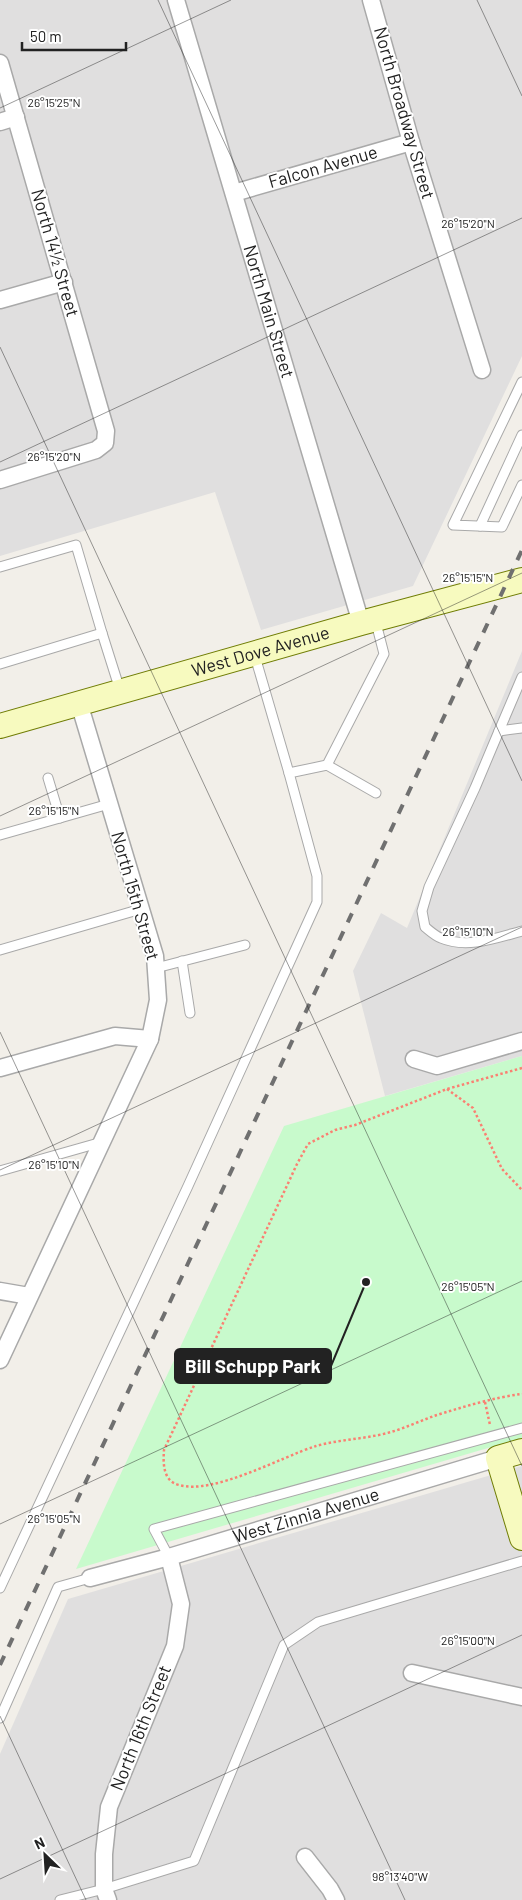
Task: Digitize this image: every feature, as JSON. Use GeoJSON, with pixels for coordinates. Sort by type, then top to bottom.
{"type":"FeatureCollection","features":[{"type":"Feature","properties":{"kind":"main road","name":"West Dove Avenue"},"geometry":{"type":"LineString","coordinates":[[0,726],[368,621],[522,580]]}},
{"type":"Feature","properties":{"kind":"main road","name":"West Zinnia Avenue"},"geometry":{"type":"LineString","coordinates":[[495,1447],[522,1451]]}},
{"type":"Feature","properties":{"kind":"main road"},"geometry":{"type":"LineString","coordinates":[[495,1447],[522,1538]]}},
{"type":"Feature","properties":{"kind":"street","name":"North Main Street"},"geometry":{"type":"LineString","coordinates":[[176,0],[234,193],[368,621]]}},
{"type":"Feature","properties":{"kind":"street","name":"North Broadway Street"},"geometry":{"type":"LineString","coordinates":[[371,0],[411,142],[482,370]]}},
{"type":"Feature","properties":{"kind":"street","name":"North 14½ Street"},"geometry":{"type":"LineString","coordinates":[[0,63],[106,432],[105,443],[88,453],[0,480]]}},
{"type":"Feature","properties":{"kind":"street"},"geometry":{"type":"LineString","coordinates":[[0,122],[16,117]]}},
{"type":"Feature","properties":{"kind":"street","name":"Falcon Avenue"},"geometry":{"type":"LineString","coordinates":[[234,193],[411,142]]}},
{"type":"Feature","properties":{"kind":"street"},"geometry":{"type":"LineString","coordinates":[[0,300],[64,282]]}},
{"type":"Feature","properties":{"kind":"street","name":"North 15th Street"},"geometry":{"type":"LineString","coordinates":[[0,1360],[150,1039],[158,1000],[155,956],[79,703]]}},
{"type":"Feature","properties":{"kind":"street"},"geometry":{"type":"LineString","coordinates":[[0,1068],[115,1036],[150,1039]]}},
{"type":"Feature","properties":{"kind":"street"},"geometry":{"type":"LineString","coordinates":[[414,1059],[437,1066],[522,1041]]}},
{"type":"Feature","properties":{"kind":"street"},"geometry":{"type":"LineString","coordinates":[[0,1291],[29,1296]]}},
{"type":"Feature","properties":{"kind":"street","name":"West Zinnia Avenue"},"geometry":{"type":"LineString","coordinates":[[90,1578],[169,1557],[495,1447]]}},
{"type":"Feature","properties":{"kind":"street","name":"North 16th Street"},"geometry":{"type":"LineString","coordinates":[[106,1894],[104,1854],[109,1807],[175,1646],[181,1604],[169,1557]]}},
{"type":"Feature","properties":{"kind":"street"},"geometry":{"type":"LineString","coordinates":[[412,1673],[522,1697]]}},
{"type":"Feature","properties":{"kind":"street"},"geometry":{"type":"LineString","coordinates":[[306,1857],[330,1888],[336,1900]]}},
{"type":"Feature","properties":{"kind":"lane"},"geometry":{"type":"LineString","coordinates":[[522,382],[453,525],[502,527],[522,485]]}},
{"type":"Feature","properties":{"kind":"lane"},"geometry":{"type":"LineString","coordinates":[[480,526],[522,435]]}},
{"type":"Feature","properties":{"kind":"lane"},"geometry":{"type":"LineString","coordinates":[[0,567],[76,545],[120,691]]}},
{"type":"Feature","properties":{"kind":"lane"},"geometry":{"type":"LineString","coordinates":[[327,765],[384,654],[368,621]]}},
{"type":"Feature","properties":{"kind":"lane"},"geometry":{"type":"LineString","coordinates":[[0,664],[102,633]]}},
{"type":"Feature","properties":{"kind":"lane"},"geometry":{"type":"LineString","coordinates":[[0,1588],[188,1186],[317,902],[317,876],[254,653]]}},
{"type":"Feature","properties":{"kind":"lane"},"geometry":{"type":"LineString","coordinates":[[522,677],[476,788],[429,887],[422,911],[425,927],[439,938],[460,944],[484,941],[522,931]]}},
{"type":"Feature","properties":{"kind":"lane"},"geometry":{"type":"LineString","coordinates":[[499,731],[522,728]]}},
{"type":"Feature","properties":{"kind":"lane"},"geometry":{"type":"LineString","coordinates":[[289,773],[327,765],[376,793]]}},
{"type":"Feature","properties":{"kind":"lane"},"geometry":{"type":"LineString","coordinates":[[48,778],[60,818]]}},
{"type":"Feature","properties":{"kind":"lane"},"geometry":{"type":"LineString","coordinates":[[0,835],[109,804]]}},
{"type":"Feature","properties":{"kind":"lane"},"geometry":{"type":"LineString","coordinates":[[0,950],[141,909]]}},
{"type":"Feature","properties":{"kind":"lane"},"geometry":{"type":"LineString","coordinates":[[156,968],[245,945]]}},
{"type":"Feature","properties":{"kind":"lane"},"geometry":{"type":"LineString","coordinates":[[182,961],[190,1013]]}},
{"type":"Feature","properties":{"kind":"lane"},"geometry":{"type":"LineString","coordinates":[[0,1172],[102,1142]]}},
{"type":"Feature","properties":{"kind":"lane"},"geometry":{"type":"LineString","coordinates":[[169,1557],[154,1529],[495,1447],[522,1428]]}},
{"type":"Feature","properties":{"kind":"lane"},"geometry":{"type":"LineString","coordinates":[[60,1900],[106,1894],[194,1861],[284,1645],[318,1622],[522,1561]]}},
{"type":"Feature","properties":{"kind":"lane"},"geometry":{"type":"LineString","coordinates":[[0,1718],[58,1587],[90,1578]]}},
{"type":"Feature","properties":{"kind":"path"},"geometry":{"type":"LineString","coordinates":[[522,1068],[447,1090],[355,1125],[336,1130],[308,1144],[164,1450],[163,1468],[168,1477],[178,1485],[199,1487],[229,1480],[317,1446],[391,1432],[444,1413],[522,1394]]}},
{"type":"Feature","properties":{"kind":"path"},"geometry":{"type":"LineString","coordinates":[[447,1090],[472,1108],[502,1170],[522,1190]]}},
{"type":"Feature","properties":{"kind":"path"},"geometry":{"type":"LineString","coordinates":[[485,1402],[495,1447]]}},
{"type":"Feature","properties":{"kind":"shaded area"},"geometry":{"type":"Polygon","coordinates":[[[0,0],[522,0],[522,356],[413,586],[261,630],[215,492],[0,556],[0,0]]]}},
{"type":"Feature","properties":{"kind":"shaded area"},"geometry":{"type":"Polygon","coordinates":[[[522,651],[522,1056],[385,1096],[353,971],[381,913],[407,928],[522,651]]]}},
{"type":"Feature","properties":{"kind":"shaded area"},"geometry":{"type":"Polygon","coordinates":[[[522,1466],[522,1900],[0,1900],[0,1754],[68,1599],[522,1466]]]}},
{"type":"Feature","properties":{"kind":"green space"},"geometry":{"type":"Polygon","coordinates":[[[522,1056],[522,1438],[76,1569],[284,1126],[522,1056]]]}},
{"type":"Feature","properties":{"kind":"railway"},"geometry":{"type":"LineString","coordinates":[[0,1665],[522,550]]}},
{"type":"Feature","properties":{"kind":"place","name":"Bill Schupp Park"},"geometry":{"type":"Point","coordinates":[366,1282]}}]}
